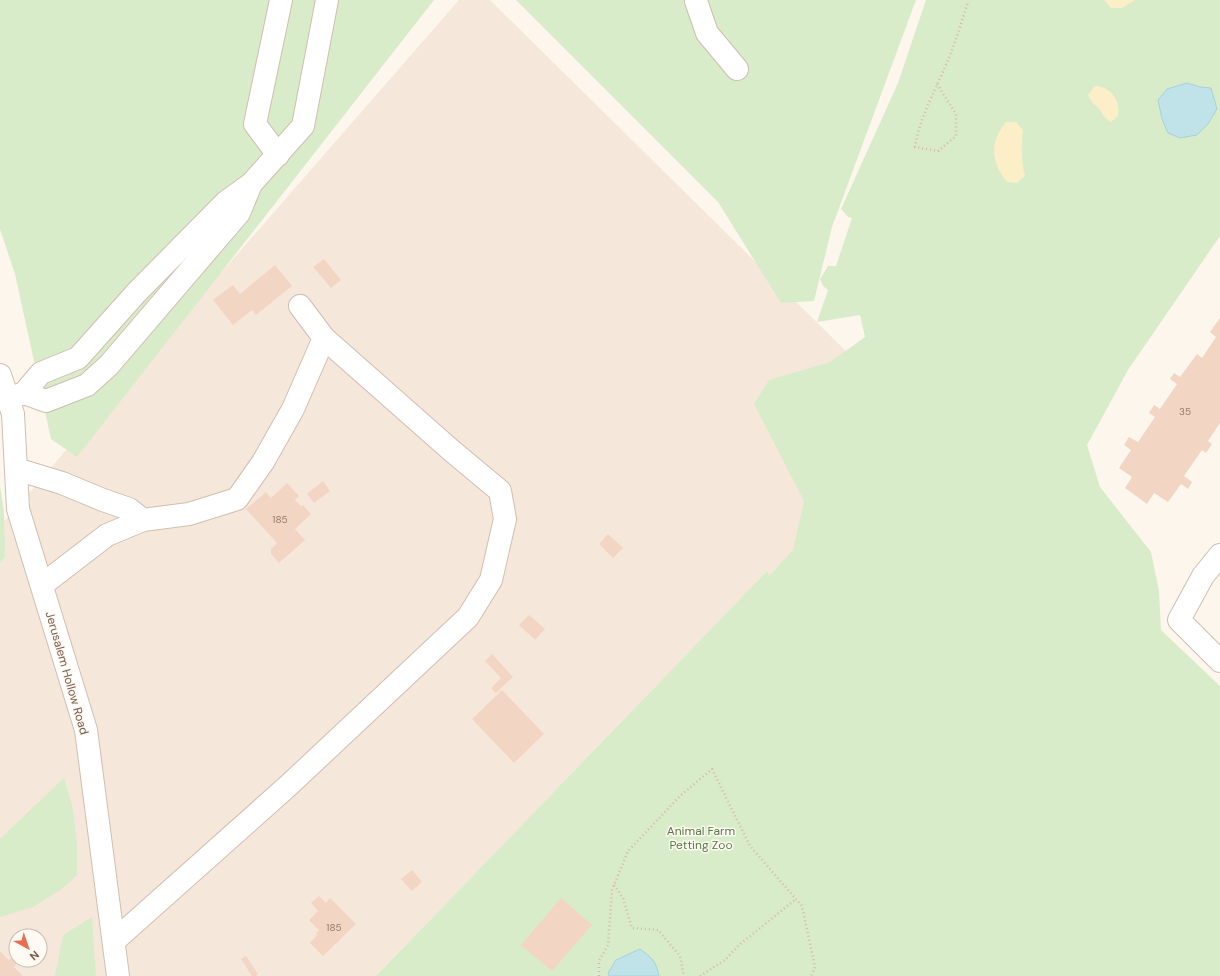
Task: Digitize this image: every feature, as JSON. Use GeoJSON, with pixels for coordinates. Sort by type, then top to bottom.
{"type":"FeatureCollection","features":[{"type":"Feature","properties":{"kind":"street"},"geometry":{"type":"LineString","coordinates":[[278,155],[255,124],[282,0]]}},
{"type":"Feature","properties":{"kind":"street"},"geometry":{"type":"LineString","coordinates":[[16,396],[40,373],[78,358],[137,292],[226,202],[251,184],[303,126],[326,0]]}},
{"type":"Feature","properties":{"kind":"street"},"geometry":{"type":"LineString","coordinates":[[696,0],[707,33],[737,69]]}},
{"type":"Feature","properties":{"kind":"street"},"geometry":{"type":"LineString","coordinates":[[16,396],[46,402],[87,385],[109,365],[238,213],[251,184]]}},
{"type":"Feature","properties":{"kind":"street"},"geometry":{"type":"LineString","coordinates":[[137,292],[157,309]]}},
{"type":"Feature","properties":{"kind":"street"},"geometry":{"type":"LineString","coordinates":[[114,941],[289,785],[468,617],[491,580],[505,519],[500,491],[452,451],[324,338],[300,306]]}},
{"type":"Feature","properties":{"kind":"street"},"geometry":{"type":"LineString","coordinates":[[42,585],[107,535],[143,520],[188,514],[237,499],[263,462],[293,409],[324,338]]}},
{"type":"Feature","properties":{"kind":"street","name":"Jerusalem Hollow Road"},"geometry":{"type":"LineString","coordinates":[[0,375],[16,396],[13,414],[18,509],[86,730],[118,976]]}},
{"type":"Feature","properties":{"kind":"street"},"geometry":{"type":"LineString","coordinates":[[16,469],[62,483],[129,509],[143,520]]}},
{"type":"Feature","properties":{"kind":"street"},"geometry":{"type":"LineString","coordinates":[[1219,558],[1203,576],[1179,620],[1220,661]]}},
{"type":"Feature","properties":{"kind":"path"},"geometry":{"type":"LineString","coordinates":[[937,84],[956,114],[956,136],[938,151],[915,147],[918,130],[937,84],[950,55],[968,2]]}},
{"type":"Feature","properties":{"kind":"path"},"geometry":{"type":"LineString","coordinates":[[599,976],[599,962],[608,945],[612,890],[628,851],[680,796],[712,769],[750,846],[802,906],[815,967],[811,976]]}},
{"type":"Feature","properties":{"kind":"path"},"geometry":{"type":"LineString","coordinates":[[614,885],[623,898],[632,928],[658,930],[680,956],[684,976]]}},
{"type":"Feature","properties":{"kind":"path"},"geometry":{"type":"LineString","coordinates":[[700,976],[725,960],[738,946],[796,899]]}},
{"type":"Feature","properties":{"kind":"shaded area"},"geometry":{"type":"Polygon","coordinates":[[[459,0],[490,0],[928,432],[821,756],[767,571],[376,976],[0,976],[0,526],[459,0]]]}},
{"type":"Feature","properties":{"kind":"green space"},"geometry":{"type":"Polygon","coordinates":[[[0,0],[434,0],[77,457],[51,439],[15,274],[0,229],[0,0]]]}},
{"type":"Feature","properties":{"kind":"green space"},"geometry":{"type":"Polygon","coordinates":[[[516,0],[916,0],[832,227],[814,301],[781,303],[718,202],[516,0]]]}},
{"type":"Feature","properties":{"kind":"green space","name":"Animal Farm Petting Zoo"},"geometry":{"type":"Polygon","coordinates":[[[926,0],[1220,0],[1220,236],[1128,370],[1087,445],[1100,487],[1151,552],[1159,591],[1161,630],[1220,686],[1220,976],[376,976],[767,571],[769,576],[793,550],[804,501],[754,404],[769,380],[830,362],[865,337],[860,315],[817,322],[828,290],[823,286],[820,279],[828,266],[836,266],[852,218],[848,217],[841,209],[898,83],[926,0]]]}},
{"type":"Feature","properties":{"kind":"green space"},"geometry":{"type":"Polygon","coordinates":[[[0,486],[4,512],[5,557],[0,563],[0,486]]]}},
{"type":"Feature","properties":{"kind":"green space"},"geometry":{"type":"Polygon","coordinates":[[[64,778],[73,809],[77,845],[77,875],[62,889],[33,907],[0,917],[0,839],[64,778]]]}},
{"type":"Feature","properties":{"kind":"green space"},"geometry":{"type":"Polygon","coordinates":[[[92,917],[96,976],[55,976],[63,935],[92,917]]]}},
{"type":"Feature","properties":{"kind":"sand"},"geometry":{"type":"Polygon","coordinates":[[[1104,0],[1135,0],[1122,8],[1111,8],[1104,0]]]}},
{"type":"Feature","properties":{"kind":"sand"},"geometry":{"type":"Polygon","coordinates":[[[1095,86],[1106,89],[1114,95],[1119,110],[1118,116],[1111,122],[1105,117],[1088,95],[1095,86]]]}},
{"type":"Feature","properties":{"kind":"sand"},"geometry":{"type":"Polygon","coordinates":[[[1006,122],[1016,122],[1023,130],[1022,153],[1025,176],[1017,183],[1007,182],[995,160],[994,152],[997,137],[1006,122]]]}},
{"type":"Feature","properties":{"kind":"water"},"geometry":{"type":"Polygon","coordinates":[[[1187,83],[1200,87],[1211,88],[1217,109],[1208,124],[1197,135],[1180,138],[1168,133],[1162,119],[1158,100],[1167,89],[1187,83]]]}},
{"type":"Feature","properties":{"kind":"water"},"geometry":{"type":"Polygon","coordinates":[[[640,949],[653,960],[659,976],[609,976],[608,973],[616,960],[640,949]]]}},
{"type":"Feature","properties":{"kind":"building"},"geometry":{"type":"Polygon","coordinates":[[[324,259],[341,280],[331,288],[313,267],[324,259]]]}},
{"type":"Feature","properties":{"kind":"building"},"geometry":{"type":"Polygon","coordinates":[[[275,265],[292,286],[256,315],[252,310],[233,325],[213,300],[233,285],[240,294],[275,265]]]}},
{"type":"Feature","properties":{"kind":"building"},"geometry":{"type":"Polygon","coordinates":[[[1220,318],[1220,423],[1208,441],[1212,444],[1206,453],[1202,450],[1184,476],[1192,482],[1188,489],[1181,484],[1168,502],[1154,493],[1147,504],[1125,488],[1132,477],[1119,468],[1131,450],[1124,445],[1129,437],[1138,442],[1155,417],[1149,413],[1154,405],[1160,409],[1177,384],[1170,379],[1174,373],[1180,377],[1197,354],[1202,358],[1216,337],[1210,332],[1220,318]]]}},
{"type":"Feature","properties":{"kind":"building"},"geometry":{"type":"Polygon","coordinates":[[[323,481],[330,491],[314,503],[307,494],[323,481]]]}},
{"type":"Feature","properties":{"kind":"building"},"geometry":{"type":"Polygon","coordinates":[[[287,483],[299,496],[295,500],[301,506],[303,505],[311,514],[295,529],[305,540],[279,563],[271,554],[271,549],[277,543],[246,509],[266,492],[271,498],[287,483]]]}},
{"type":"Feature","properties":{"kind":"building"},"geometry":{"type":"Polygon","coordinates":[[[608,534],[623,548],[613,558],[599,544],[608,534]]]}},
{"type":"Feature","properties":{"kind":"building"},"geometry":{"type":"Polygon","coordinates":[[[529,615],[545,629],[535,640],[519,625],[529,615]]]}},
{"type":"Feature","properties":{"kind":"building"},"geometry":{"type":"Polygon","coordinates":[[[492,654],[513,677],[496,693],[491,688],[501,678],[485,661],[492,654]]]}},
{"type":"Feature","properties":{"kind":"building"},"geometry":{"type":"Polygon","coordinates":[[[502,690],[544,734],[514,763],[472,719],[502,690]]]}},
{"type":"Feature","properties":{"kind":"building"},"geometry":{"type":"Polygon","coordinates":[[[412,870],[422,882],[412,891],[401,879],[412,870]]]}},
{"type":"Feature","properties":{"kind":"building"},"geometry":{"type":"Polygon","coordinates":[[[319,896],[326,903],[330,898],[356,924],[323,956],[310,943],[317,935],[316,933],[319,930],[309,920],[318,911],[311,903],[319,896]]]}},
{"type":"Feature","properties":{"kind":"building"},"geometry":{"type":"Polygon","coordinates":[[[561,898],[592,925],[552,971],[521,945],[561,898]]]}},
{"type":"Feature","properties":{"kind":"building"},"geometry":{"type":"Polygon","coordinates":[[[0,951],[8,959],[8,968],[15,968],[23,976],[0,976],[0,951]]]}},
{"type":"Feature","properties":{"kind":"building"},"geometry":{"type":"Polygon","coordinates":[[[246,956],[258,974],[256,976],[252,976],[241,959],[246,956]]]}}]}
